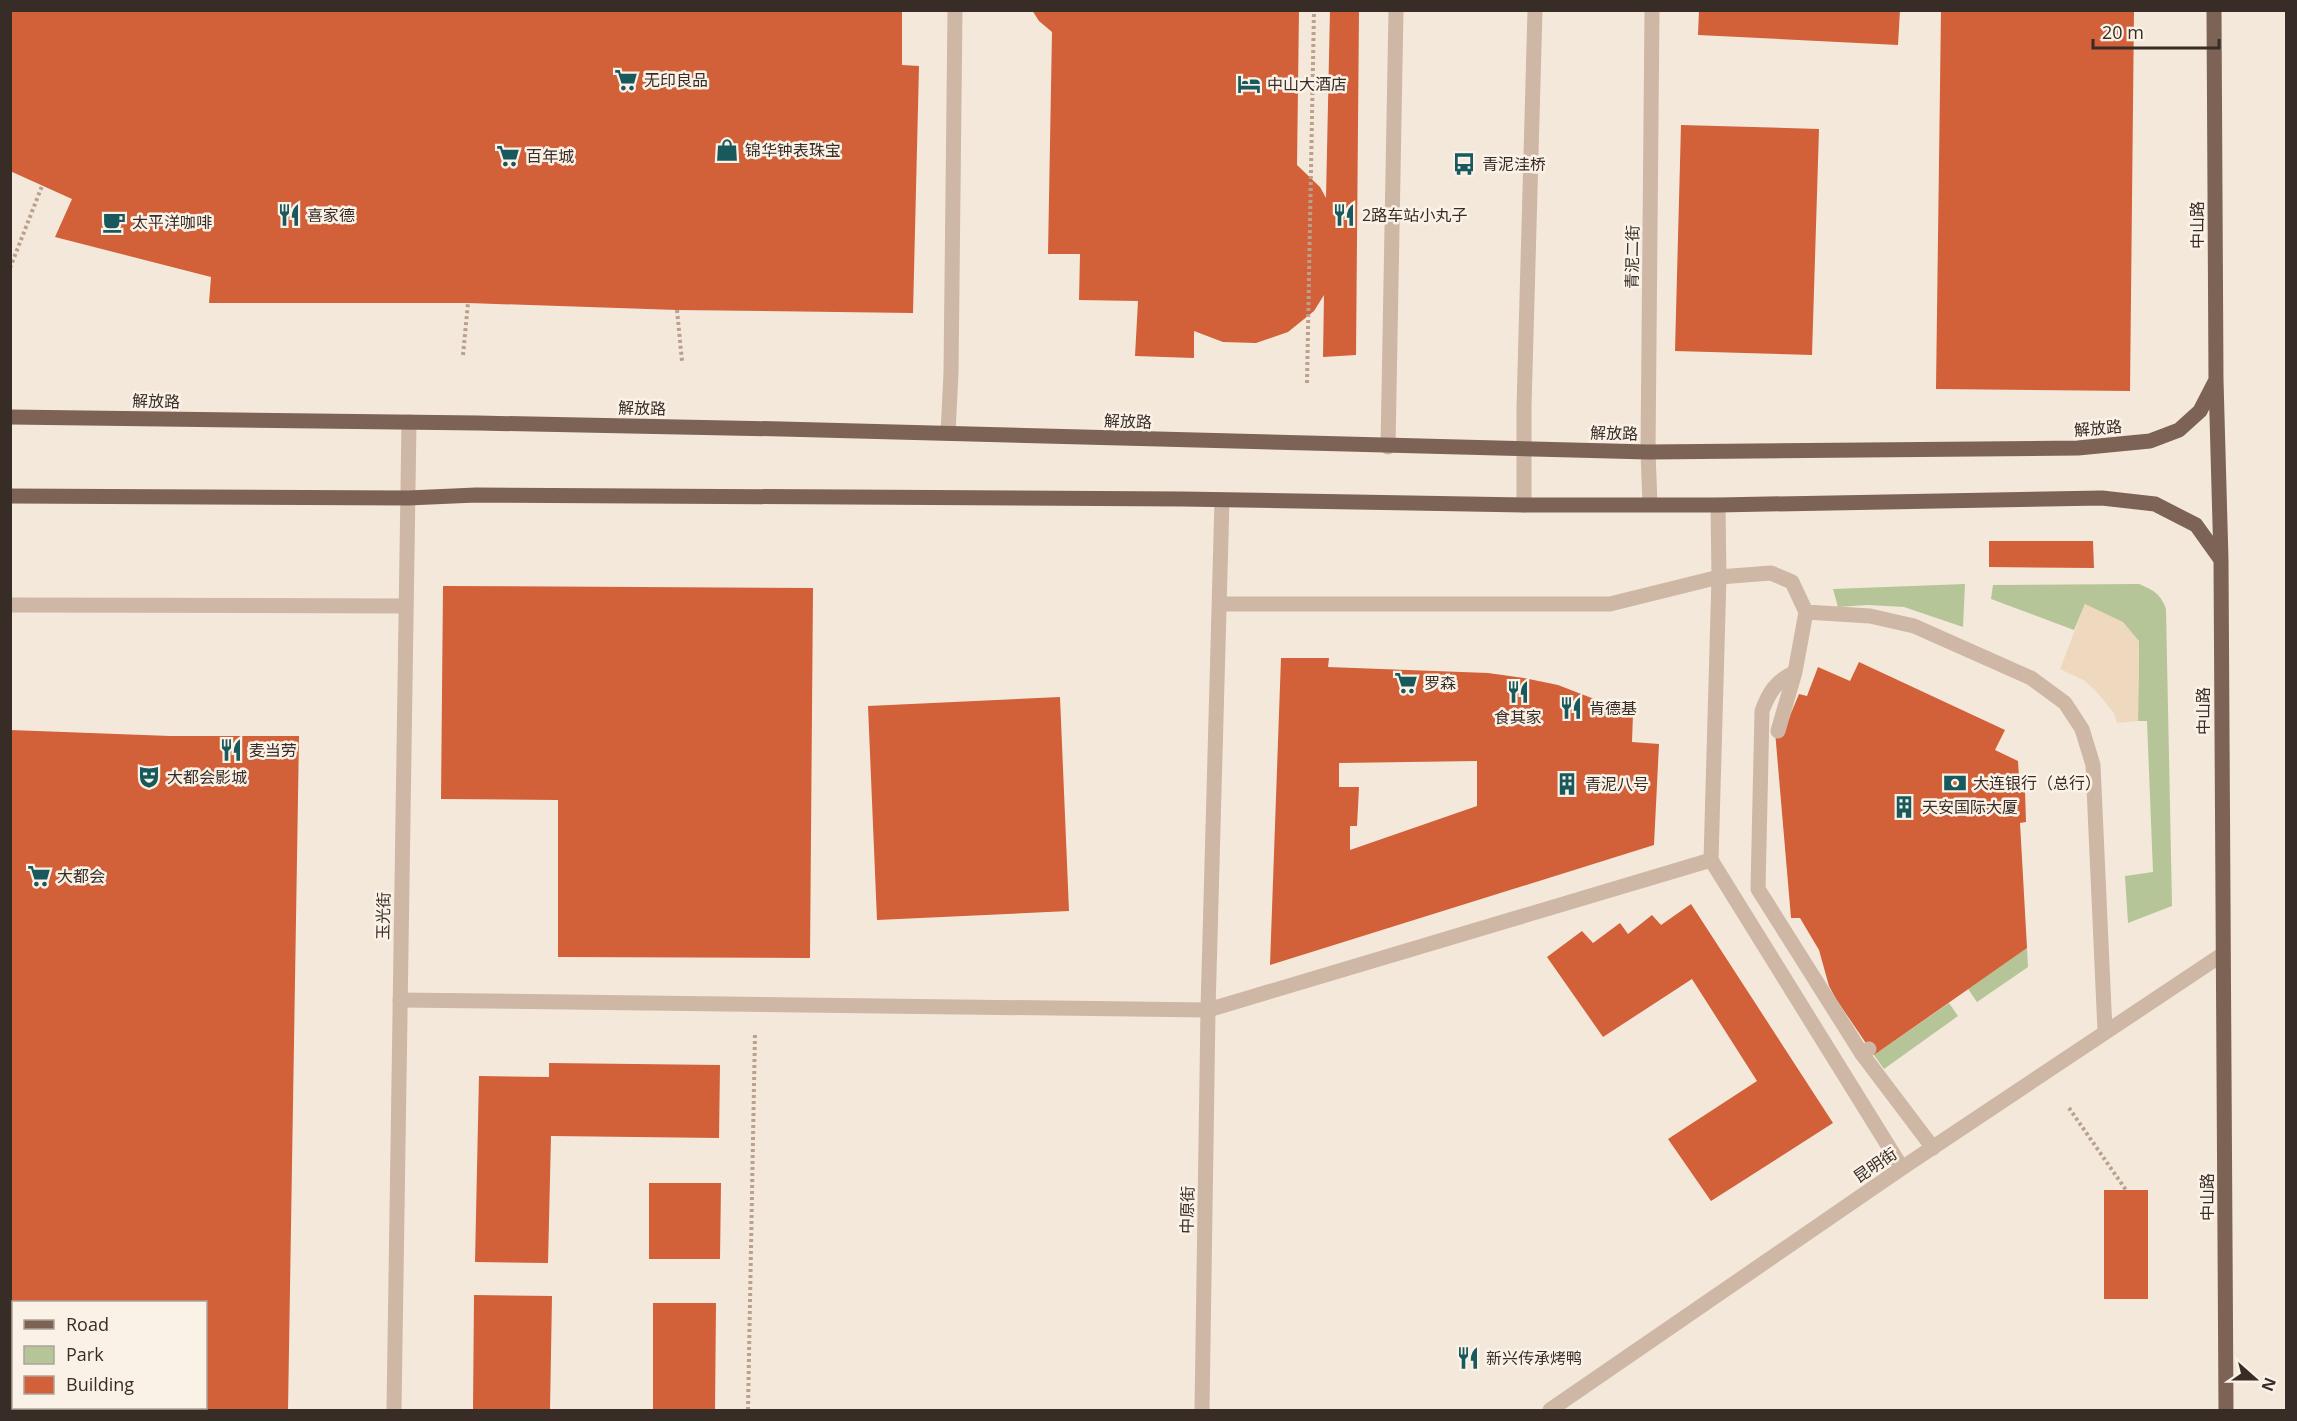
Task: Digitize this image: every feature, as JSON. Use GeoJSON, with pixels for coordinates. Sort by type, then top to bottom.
{"type":"FeatureCollection","features":[{"type":"Feature","properties":{"kind":"main road","name":"中山路"},"geometry":{"type":"LineString","coordinates":[[2214,10],[2216,380],[2221,560],[2226,1410]]}},
{"type":"Feature","properties":{"kind":"main road","name":"解放路"},"geometry":{"type":"LineString","coordinates":[[10,417],[408,422],[1648,452],[2078,448],[2150,441],[2179,430],[2200,411],[2216,380]]}},
{"type":"Feature","properties":{"kind":"main road"},"geometry":{"type":"LineString","coordinates":[[10,496],[408,498],[476,495],[1222,500],[1524,505],[1718,505],[2102,498],[2155,504],[2196,525],[2221,560]]}},
{"type":"Feature","properties":{"kind":"street"},"geometry":{"type":"LineString","coordinates":[[948,434],[951,374],[956,10]]}},
{"type":"Feature","properties":{"kind":"street"},"geometry":{"type":"LineString","coordinates":[[1388,447],[1396,10]]}},
{"type":"Feature","properties":{"kind":"street"},"geometry":{"type":"LineString","coordinates":[[1524,505],[1534,10]]}},
{"type":"Feature","properties":{"kind":"street","name":"青泥二街"},"geometry":{"type":"LineString","coordinates":[[1650,504],[1648,452],[1652,10]]}},
{"type":"Feature","properties":{"kind":"street","name":"玉光街"},"geometry":{"type":"LineString","coordinates":[[394,1410],[408,422]]}},
{"type":"Feature","properties":{"kind":"street","name":"中原街"},"geometry":{"type":"LineString","coordinates":[[1202,1410],[1208,1010],[1222,500]]}},
{"type":"Feature","properties":{"kind":"street"},"geometry":{"type":"LineString","coordinates":[[1718,505],[1719,577],[1711,860],[1902,1168]]}},
{"type":"Feature","properties":{"kind":"street"},"geometry":{"type":"LineString","coordinates":[[1220,604],[1610,604],[1719,577],[1771,573],[1792,582],[1806,612],[1795,672],[1779,731]]}},
{"type":"Feature","properties":{"kind":"street"},"geometry":{"type":"LineString","coordinates":[[10,605],[406,606]]}},
{"type":"Feature","properties":{"kind":"street"},"geometry":{"type":"LineString","coordinates":[[1806,612],[1870,616],[1914,626],[2031,678],[2065,703],[2082,729],[2093,765],[2105,1031]]}},
{"type":"Feature","properties":{"kind":"street"},"geometry":{"type":"LineString","coordinates":[[1795,672],[1781,678],[1768,693],[1762,711],[1758,889],[1933,1148]]}},
{"type":"Feature","properties":{"kind":"street"},"geometry":{"type":"LineString","coordinates":[[400,1000],[1208,1010],[1711,860]]}},
{"type":"Feature","properties":{"kind":"street","name":"昆明街"},"geometry":{"type":"LineString","coordinates":[[1550,1410],[1902,1168],[2223,954]]}},
{"type":"Feature","properties":{"kind":"path"},"geometry":{"type":"LineString","coordinates":[[1307,383],[1314,10]]}},
{"type":"Feature","properties":{"kind":"path"},"geometry":{"type":"LineString","coordinates":[[10,268],[42,186]]}},
{"type":"Feature","properties":{"kind":"path"},"geometry":{"type":"LineString","coordinates":[[464,355],[468,303]]}},
{"type":"Feature","properties":{"kind":"path"},"geometry":{"type":"LineString","coordinates":[[677,310],[682,361]]}},
{"type":"Feature","properties":{"kind":"path"},"geometry":{"type":"LineString","coordinates":[[748,1410],[756,1005]]}},
{"type":"Feature","properties":{"kind":"path"},"geometry":{"type":"LineString","coordinates":[[2069,1108],[2126,1190]]}},
{"type":"Feature","properties":{"kind":"green space"},"geometry":{"type":"Polygon","coordinates":[[[1965,584],[1963,627],[1904,607],[1868,605],[1838,607],[1833,589],[1965,584]]]}},
{"type":"Feature","properties":{"kind":"green space"},"geometry":{"type":"Polygon","coordinates":[[[2139,584],[2156,593],[2166,609],[2172,906],[2128,923],[2125,876],[2153,872],[2147,721],[2138,721],[2139,641],[2085,604],[2074,630],[1991,599],[1993,585],[2139,584]]]}},
{"type":"Feature","properties":{"kind":"green space"},"geometry":{"type":"Polygon","coordinates":[[[2027,948],[2028,967],[1977,1002],[1968,989],[2027,948]]]}},
{"type":"Feature","properties":{"kind":"green space"},"geometry":{"type":"Polygon","coordinates":[[[1949,1003],[1958,1016],[1884,1069],[1874,1055],[1949,1003]]]}},
{"type":"Feature","properties":{"kind":"shaded area"},"geometry":{"type":"Polygon","coordinates":[[[2085,604],[2123,622],[2139,641],[2138,721],[2117,723],[2114,713],[2096,691],[2085,681],[2060,669],[2085,604]]]}},
{"type":"Feature","properties":{"kind":"building","name":"百年城"},"geometry":{"type":"Polygon","coordinates":[[[10,10],[902,10],[902,65],[919,66],[913,313],[677,310],[468,303],[209,303],[211,277],[55,237],[72,199],[10,171],[10,10]]]}},
{"type":"Feature","properties":{"kind":"building"},"geometry":{"type":"Polygon","coordinates":[[[1032,10],[1299,10],[1297,165],[1320,187],[1326,198],[1330,10],[1359,10],[1356,355],[1323,357],[1324,295],[1314,311],[1288,332],[1256,343],[1223,342],[1194,331],[1194,358],[1135,356],[1138,301],[1079,300],[1080,254],[1048,254],[1052,32],[1039,21],[1032,10]]]}},
{"type":"Feature","properties":{"kind":"building"},"geometry":{"type":"Polygon","coordinates":[[[1699,10],[1900,10],[1898,45],[1698,35],[1699,10]]]}},
{"type":"Feature","properties":{"kind":"building"},"geometry":{"type":"Polygon","coordinates":[[[1941,10],[2134,10],[2130,391],[1936,389],[1941,10]]]}},
{"type":"Feature","properties":{"kind":"building"},"geometry":{"type":"Polygon","coordinates":[[[1681,125],[1819,129],[1812,355],[1675,351],[1681,125]]]}},
{"type":"Feature","properties":{"kind":"building"},"geometry":{"type":"Polygon","coordinates":[[[1989,541],[2093,541],[2094,568],[1989,567],[1989,541]]]}},
{"type":"Feature","properties":{"kind":"building"},"geometry":{"type":"Polygon","coordinates":[[[443,586],[813,588],[810,958],[558,957],[558,800],[441,799],[443,586]]]}},
{"type":"Feature","properties":{"kind":"building","name":"青泥八号"},"geometry":{"type":"Polygon","coordinates":[[[1281,658],[1329,658],[1328,667],[1488,673],[1558,685],[1633,714],[1632,742],[1659,744],[1654,845],[1270,965],[1281,658]],[[1477,761],[1339,763],[1339,787],[1359,787],[1357,826],[1350,826],[1350,850],[1477,806],[1477,761]]]}},
{"type":"Feature","properties":{"kind":"building","name":"天安国际大厦"},"geometry":{"type":"Polygon","coordinates":[[[1859,662],[2005,730],[1995,750],[2018,761],[2020,792],[2025,791],[2026,822],[2020,823],[2027,948],[1874,1055],[1836,999],[1829,986],[1819,950],[1800,918],[1791,918],[1775,731],[1784,730],[1799,694],[1807,696],[1818,667],[1850,681],[1859,662]]]}},
{"type":"Feature","properties":{"kind":"building"},"geometry":{"type":"Polygon","coordinates":[[[1060,697],[1069,911],[877,920],[868,706],[1060,697]]]}},
{"type":"Feature","properties":{"kind":"building"},"geometry":{"type":"Polygon","coordinates":[[[10,730],[170,736],[299,736],[288,1410],[10,1410],[10,730]]]}},
{"type":"Feature","properties":{"kind":"building"},"geometry":{"type":"Polygon","coordinates":[[[1691,904],[1833,1123],[1711,1201],[1668,1139],[1757,1081],[1692,979],[1603,1037],[1547,957],[1582,931],[1593,943],[1620,923],[1628,934],[1652,915],[1661,925],[1691,904]]]}},
{"type":"Feature","properties":{"kind":"building"},"geometry":{"type":"Polygon","coordinates":[[[549,1063],[720,1065],[719,1138],[551,1136],[548,1263],[475,1262],[479,1076],[549,1077],[549,1063]]]}},
{"type":"Feature","properties":{"kind":"building"},"geometry":{"type":"Polygon","coordinates":[[[649,1183],[721,1183],[720,1259],[649,1259],[649,1183]]]}},
{"type":"Feature","properties":{"kind":"building"},"geometry":{"type":"Polygon","coordinates":[[[2104,1190],[2148,1190],[2148,1299],[2104,1299],[2104,1190]]]}},
{"type":"Feature","properties":{"kind":"building"},"geometry":{"type":"Polygon","coordinates":[[[474,1295],[552,1296],[550,1410],[473,1410],[474,1295]]]}},
{"type":"Feature","properties":{"kind":"building"},"geometry":{"type":"Polygon","coordinates":[[[653,1303],[716,1303],[715,1410],[653,1410],[653,1303]]]}},
{"type":"Feature","properties":{"kind":"place","name":"无印良品"},"geometry":{"type":"Point","coordinates":[626,80]}},
{"type":"Feature","properties":{"kind":"place","name":"中山大酒店"},"geometry":{"type":"Point","coordinates":[1249,84]}},
{"type":"Feature","properties":{"kind":"place","name":"锦华钟表珠宝"},"geometry":{"type":"Point","coordinates":[727,150]}},
{"type":"Feature","properties":{"kind":"place","name":"百年城"},"geometry":{"type":"Point","coordinates":[508,156]}},
{"type":"Feature","properties":{"kind":"place","name":"青泥洼桥"},"geometry":{"type":"Point","coordinates":[1464,164]}},
{"type":"Feature","properties":{"kind":"place","name":"喜家德"},"geometry":{"type":"Point","coordinates":[289,215]}},
{"type":"Feature","properties":{"kind":"place","name":"2路车站小丸子"},"geometry":{"type":"Point","coordinates":[1344,215]}},
{"type":"Feature","properties":{"kind":"place","name":"太平洋咖啡"},"geometry":{"type":"Point","coordinates":[114,222]}},
{"type":"Feature","properties":{"kind":"place","name":"罗森"},"geometry":{"type":"Point","coordinates":[1406,683]}},
{"type":"Feature","properties":{"kind":"place","name":"食其家"},"geometry":{"type":"Point","coordinates":[1518,692]}},
{"type":"Feature","properties":{"kind":"place","name":"肯德基"},"geometry":{"type":"Point","coordinates":[1571,708]}},
{"type":"Feature","properties":{"kind":"place","name":"麦当劳"},"geometry":{"type":"Point","coordinates":[231,750]}},
{"type":"Feature","properties":{"kind":"place","name":"大都会影城"},"geometry":{"type":"Point","coordinates":[149,777]}},
{"type":"Feature","properties":{"kind":"place","name":"大连银行（总行）"},"geometry":{"type":"Point","coordinates":[1955,783]}},
{"type":"Feature","properties":{"kind":"place","name":"青泥八号"},"geometry":{"type":"Point","coordinates":[1567,784]}},
{"type":"Feature","properties":{"kind":"place","name":"天安国际大厦"},"geometry":{"type":"Point","coordinates":[1904,807]}},
{"type":"Feature","properties":{"kind":"place","name":"大都会"},"geometry":{"type":"Point","coordinates":[39,876]}},
{"type":"Feature","properties":{"kind":"place","name":"新兴传承烤鸭"},"geometry":{"type":"Point","coordinates":[1468,1358]}}]}
